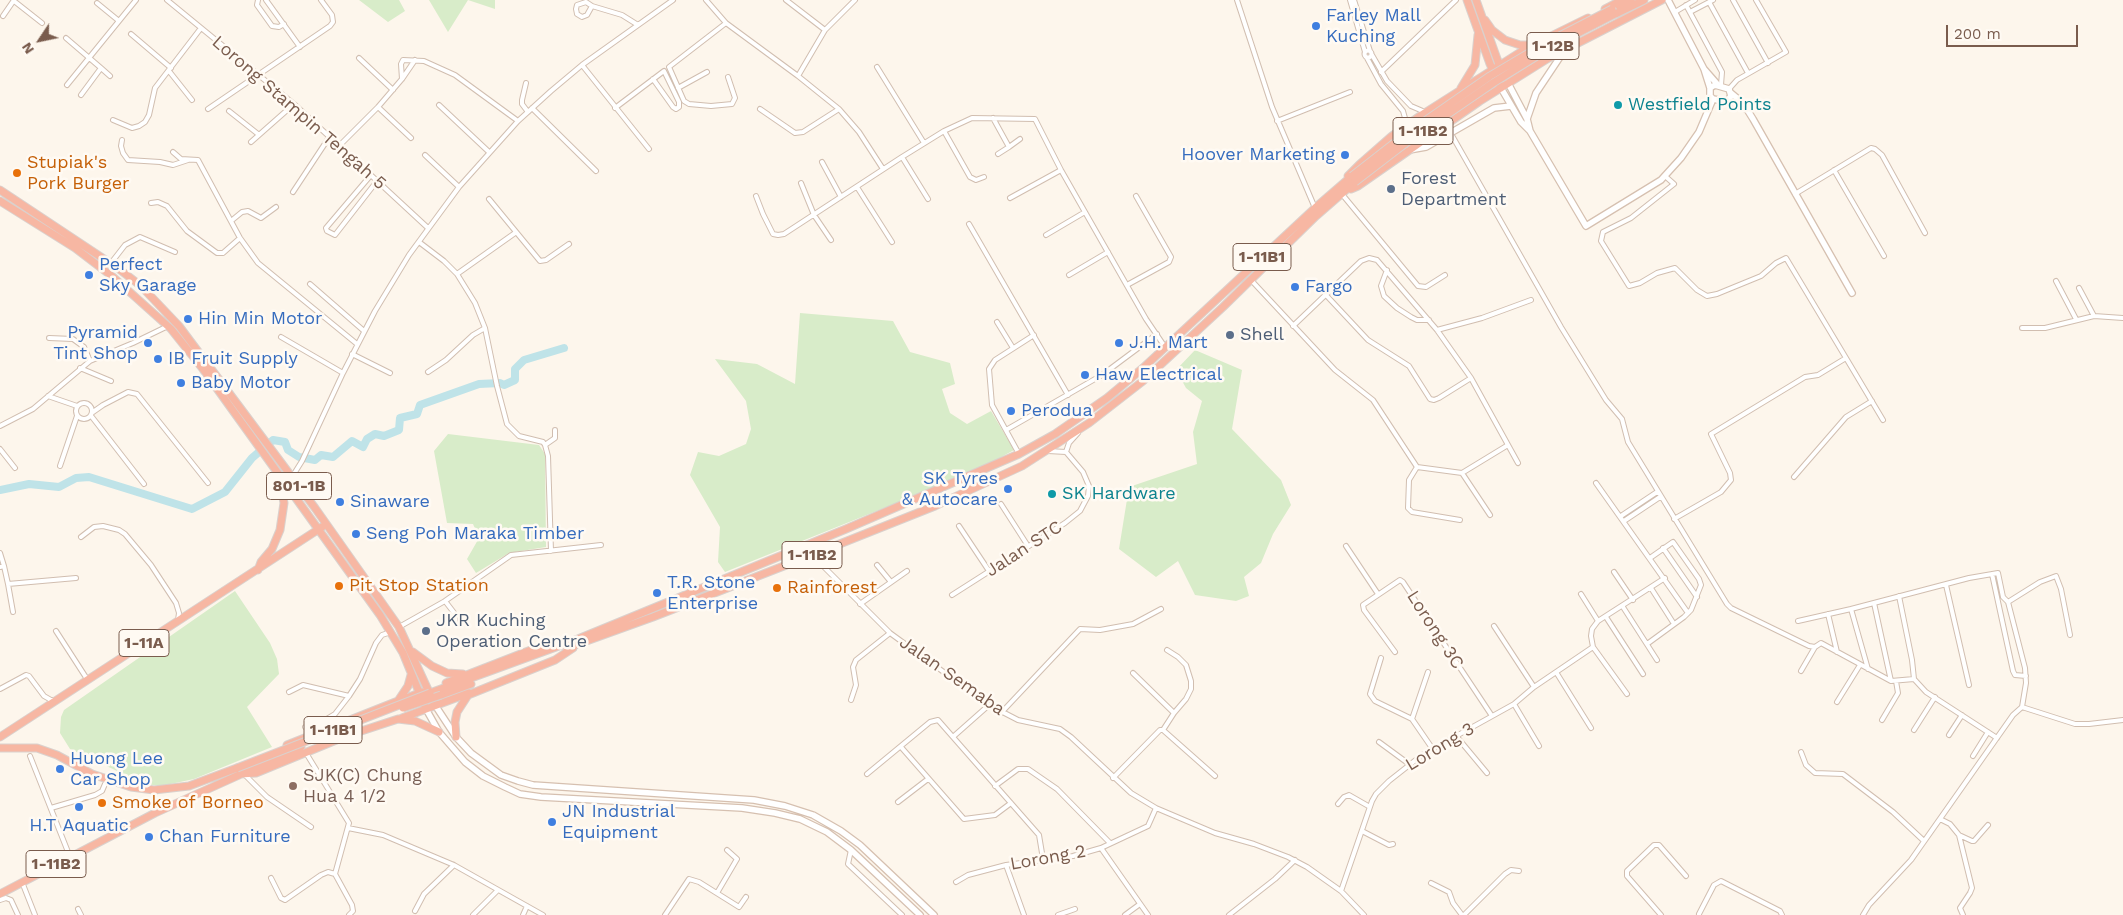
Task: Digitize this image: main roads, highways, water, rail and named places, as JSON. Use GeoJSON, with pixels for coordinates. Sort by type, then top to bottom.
{"type":"FeatureCollection","features":[{"type":"Feature","properties":{"kind":"highway"},"geometry":{"type":"LineString","coordinates":[[1467,0],[1501,88]]}},
{"type":"Feature","properties":{"kind":"highway"},"geometry":{"type":"LineString","coordinates":[[1476,0],[1493,70],[1508,83]]}},
{"type":"Feature","properties":{"kind":"highway"},"geometry":{"type":"LineString","coordinates":[[1340,189],[1359,165],[1407,125],[1426,112],[1534,44],[1614,2],[1622,0]]}},
{"type":"Feature","properties":{"kind":"highway"},"geometry":{"type":"LineString","coordinates":[[1493,70],[1631,0]]}},
{"type":"Feature","properties":{"kind":"highway","name":"1-12B"},"geometry":{"type":"LineString","coordinates":[[1493,70],[1551,47],[1644,0]]}},
{"type":"Feature","properties":{"kind":"highway"},"geometry":{"type":"LineString","coordinates":[[1340,189],[1358,186],[1516,78],[1564,50],[1662,0]]}},
{"type":"Feature","properties":{"kind":"highway"},"geometry":{"type":"LineString","coordinates":[[1480,11],[1492,30],[1505,40],[1520,45],[1534,44]]}},
{"type":"Feature","properties":{"kind":"highway"},"geometry":{"type":"LineString","coordinates":[[1458,92],[1475,65],[1478,31]]}},
{"type":"Feature","properties":{"kind":"highway"},"geometry":{"type":"LineString","coordinates":[[1507,61],[1508,73],[1516,78]]}},
{"type":"Feature","properties":{"kind":"highway","name":"1-11B2"},"geometry":{"type":"LineString","coordinates":[[579,641],[812,555],[935,506],[1012,472],[1089,423],[1143,381],[1251,280],[1340,189],[1402,137],[1493,70]]}},
{"type":"Feature","properties":{"kind":"highway"},"geometry":{"type":"LineString","coordinates":[[1471,84],[1480,88],[1482,93],[1480,102]]}},
{"type":"Feature","properties":{"kind":"highway","name":"1-11B1"},"geometry":{"type":"LineString","coordinates":[[0,748],[37,748],[57,755],[92,774],[131,787],[154,790],[189,786],[238,772],[387,709],[579,641],[846,529],[1018,454],[1063,429],[1107,398],[1166,348],[1315,208],[1340,189]]}},
{"type":"Feature","properties":{"kind":"highway","name":"801-1B"},"geometry":{"type":"LineString","coordinates":[[0,190],[111,263],[141,286],[179,326],[327,524]]}},
{"type":"Feature","properties":{"kind":"highway"},"geometry":{"type":"LineString","coordinates":[[0,201],[74,248],[105,271],[168,326],[203,369],[391,632],[426,708]]}},
{"type":"Feature","properties":{"kind":"highway"},"geometry":{"type":"LineString","coordinates":[[258,570],[261,562],[277,540],[283,519],[284,503],[278,472]]}},
{"type":"Feature","properties":{"kind":"highway"},"geometry":{"type":"LineString","coordinates":[[929,492],[956,483],[964,487],[960,492],[935,506]]}},
{"type":"Feature","properties":{"kind":"highway"},"geometry":{"type":"LineString","coordinates":[[311,518],[314,515],[315,508]]}},
{"type":"Feature","properties":{"kind":"highway"},"geometry":{"type":"LineString","coordinates":[[327,524],[399,626],[436,705]]}},
{"type":"Feature","properties":{"kind":"highway","name":"1-11A"},"geometry":{"type":"LineString","coordinates":[[0,737],[327,524]]}},
{"type":"Feature","properties":{"kind":"highway"},"geometry":{"type":"LineString","coordinates":[[579,641],[555,660],[398,719],[346,736],[256,774],[238,772],[245,761],[398,701],[549,643],[579,641]]}},
{"type":"Feature","properties":{"kind":"highway"},"geometry":{"type":"LineString","coordinates":[[410,650],[432,666],[447,673],[456,675],[471,673]]}},
{"type":"Feature","properties":{"kind":"highway"},"geometry":{"type":"LineString","coordinates":[[398,701],[408,686],[411,673]]}},
{"type":"Feature","properties":{"kind":"highway"},"geometry":{"type":"LineString","coordinates":[[456,737],[455,722],[457,712],[468,695],[478,689]]}},
{"type":"Feature","properties":{"kind":"highway"},"geometry":{"type":"LineString","coordinates":[[398,719],[414,721],[439,732]]}},
{"type":"Feature","properties":{"kind":"highway","name":"1-11B2"},"geometry":{"type":"LineString","coordinates":[[0,894],[238,772]]}},
{"type":"Feature","properties":{"kind":"highway"},"geometry":{"type":"LineString","coordinates":[[92,774],[105,784]]}},
{"type":"Feature","properties":{"kind":"main road"},"geometry":{"type":"LineString","coordinates":[[1668,0],[1704,69],[1710,88],[1710,96],[1713,99],[1728,100],[1747,110]]}},
{"type":"Feature","properties":{"kind":"main road"},"geometry":{"type":"LineString","coordinates":[[1527,119],[1536,93],[1564,50]]}},
{"type":"Feature","properties":{"kind":"main road"},"geometry":{"type":"LineString","coordinates":[[1704,69],[1720,85],[1743,103],[1852,293]]}},
{"type":"Feature","properties":{"kind":"main road"},"geometry":{"type":"LineString","coordinates":[[1508,83],[1527,119],[1530,131]]}},
{"type":"Feature","properties":{"kind":"main road"},"geometry":{"type":"LineString","coordinates":[[1710,88],[1720,85]]}},
{"type":"Feature","properties":{"kind":"main road"},"geometry":{"type":"LineString","coordinates":[[1501,88],[1521,122],[1530,131],[1586,226],[1665,176],[1681,158],[1699,132],[1713,99]]}},
{"type":"Feature","properties":{"kind":"main road"},"geometry":{"type":"LineString","coordinates":[[1728,100],[1730,91]]}},
{"type":"Feature","properties":{"kind":"main road"},"geometry":{"type":"LineString","coordinates":[[1409,150],[1422,149],[1494,108],[1512,106]]}},
{"type":"Feature","properties":{"kind":"main road"},"geometry":{"type":"LineString","coordinates":[[436,705],[456,737],[471,753],[502,775],[533,785],[754,800],[800,810],[827,822],[860,845],[934,915]]}},
{"type":"Feature","properties":{"kind":"main road"},"geometry":{"type":"LineString","coordinates":[[426,708],[439,732],[451,748],[477,771],[520,794],[541,797],[742,808],[775,813],[800,820],[827,832],[851,850],[920,915]]}},
{"type":"Feature","properties":{"kind":"waterway"},"geometry":{"type":"LineString","coordinates":[[0,490],[29,484],[59,487],[76,478],[89,477],[192,509],[225,492],[252,458],[273,440],[285,442],[288,450],[299,457],[315,460],[321,455],[333,457],[352,441],[363,447],[367,439],[375,434],[384,436],[399,430],[400,418],[417,414],[420,405],[479,384],[500,383],[504,385],[515,380],[515,369],[524,360],[564,348]]}},
{"type":"Feature","properties":{"kind":"place","name":"Farley Mall Kuching"},"geometry":{"type":"Point","coordinates":[1316,26]}},
{"type":"Feature","properties":{"kind":"place","name":"Westfield Points"},"geometry":{"type":"Point","coordinates":[1618,105]}},
{"type":"Feature","properties":{"kind":"place","name":"Hoover Marketing"},"geometry":{"type":"Point","coordinates":[1345,155]}},
{"type":"Feature","properties":{"kind":"place","name":"Stupiak's Pork Burger"},"geometry":{"type":"Point","coordinates":[17,173]}},
{"type":"Feature","properties":{"kind":"place","name":"Forest Department"},"geometry":{"type":"Point","coordinates":[1391,189]}},
{"type":"Feature","properties":{"kind":"place","name":"Perfect Sky Garage"},"geometry":{"type":"Point","coordinates":[89,275]}},
{"type":"Feature","properties":{"kind":"place","name":"Fargo"},"geometry":{"type":"Point","coordinates":[1295,287]}},
{"type":"Feature","properties":{"kind":"place","name":"Hin Min Motor"},"geometry":{"type":"Point","coordinates":[188,319]}},
{"type":"Feature","properties":{"kind":"place","name":"Shell"},"geometry":{"type":"Point","coordinates":[1230,335]}},
{"type":"Feature","properties":{"kind":"place","name":"Pyramid Tint Shop"},"geometry":{"type":"Point","coordinates":[148,343]}},
{"type":"Feature","properties":{"kind":"place","name":"J.H. Mart"},"geometry":{"type":"Point","coordinates":[1119,343]}},
{"type":"Feature","properties":{"kind":"place","name":"IB Fruit Supply"},"geometry":{"type":"Point","coordinates":[158,359]}},
{"type":"Feature","properties":{"kind":"place","name":"Haw Electrical"},"geometry":{"type":"Point","coordinates":[1085,375]}},
{"type":"Feature","properties":{"kind":"place","name":"Baby Motor"},"geometry":{"type":"Point","coordinates":[181,383]}},
{"type":"Feature","properties":{"kind":"place","name":"Perodua"},"geometry":{"type":"Point","coordinates":[1011,411]}},
{"type":"Feature","properties":{"kind":"place","name":"SK Tyres & Autocare"},"geometry":{"type":"Point","coordinates":[1008,489]}},
{"type":"Feature","properties":{"kind":"place","name":"SK Hardware"},"geometry":{"type":"Point","coordinates":[1052,494]}},
{"type":"Feature","properties":{"kind":"place","name":"Sinaware"},"geometry":{"type":"Point","coordinates":[340,502]}},
{"type":"Feature","properties":{"kind":"place","name":"Seng Poh Maraka Timber"},"geometry":{"type":"Point","coordinates":[356,534]}},
{"type":"Feature","properties":{"kind":"place","name":"Pit Stop Station"},"geometry":{"type":"Point","coordinates":[339,586]}},
{"type":"Feature","properties":{"kind":"place","name":"Rainforest"},"geometry":{"type":"Point","coordinates":[777,588]}},
{"type":"Feature","properties":{"kind":"place","name":"T.R. Stone Enterprise"},"geometry":{"type":"Point","coordinates":[657,593]}},
{"type":"Feature","properties":{"kind":"place","name":"JKR Kuching Operation Centre"},"geometry":{"type":"Point","coordinates":[426,631]}},
{"type":"Feature","properties":{"kind":"place","name":"Huong Lee Car Shop"},"geometry":{"type":"Point","coordinates":[60,769]}},
{"type":"Feature","properties":{"kind":"place","name":"SJK(C) Chung Hua 4 1/2"},"geometry":{"type":"Point","coordinates":[293,786]}},
{"type":"Feature","properties":{"kind":"place","name":"Smoke of Borneo"},"geometry":{"type":"Point","coordinates":[102,803]}},
{"type":"Feature","properties":{"kind":"place","name":"H.T Aquatic"},"geometry":{"type":"Point","coordinates":[79,807]}},
{"type":"Feature","properties":{"kind":"place","name":"JN Industrial Equipment"},"geometry":{"type":"Point","coordinates":[552,822]}},
{"type":"Feature","properties":{"kind":"place","name":"Chan Furniture"},"geometry":{"type":"Point","coordinates":[149,837]}}]}
